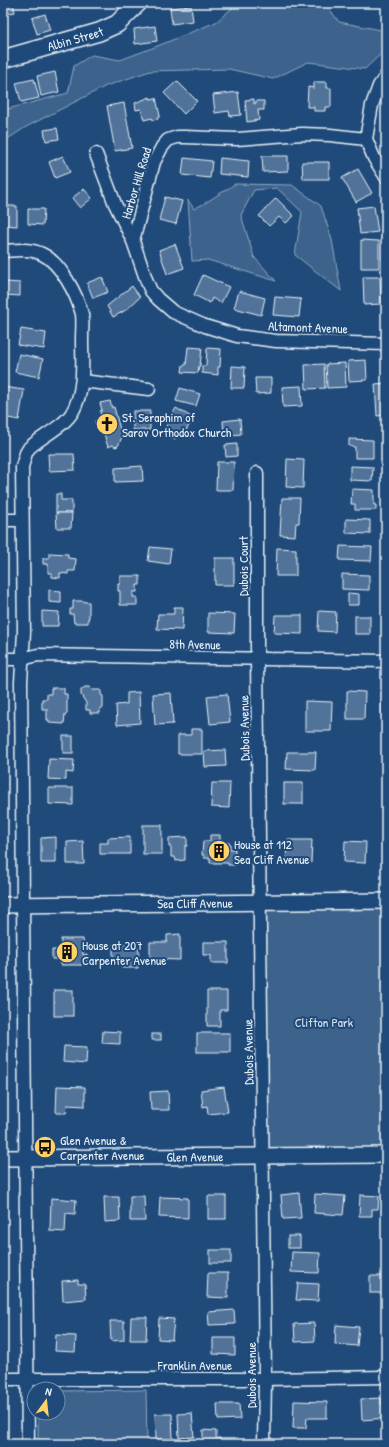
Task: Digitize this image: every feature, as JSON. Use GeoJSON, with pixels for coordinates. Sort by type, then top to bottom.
{"type":"FeatureCollection","features":[{"type":"Feature","properties":{"kind":"main road","name":"Albin Street"},"geometry":{"type":"LineString","coordinates":[[3,59],[99,32],[117,24],[138,3]]}},
{"type":"Feature","properties":{"kind":"street"},"geometry":{"type":"LineString","coordinates":[[386,76],[379,86],[372,105],[366,139],[374,158],[386,177]]}},
{"type":"Feature","properties":{"kind":"street","name":"Harbor Hill Road"},"geometry":{"type":"LineString","coordinates":[[133,241],[154,162],[162,146],[168,140],[177,137],[237,139],[302,134],[330,134],[366,139]]}},
{"type":"Feature","properties":{"kind":"street"},"geometry":{"type":"LineString","coordinates":[[96,154],[115,204],[133,241]]}},
{"type":"Feature","properties":{"kind":"street","name":"Altamont Avenue"},"geometry":{"type":"LineString","coordinates":[[133,241],[147,282],[158,300],[173,312],[205,326],[230,334],[276,341],[386,344]]}},
{"type":"Feature","properties":{"kind":"street"},"geometry":{"type":"LineString","coordinates":[[3,251],[29,250],[49,258],[58,267],[76,296],[82,316],[82,381],[73,412],[63,422],[34,444],[26,453],[22,467],[24,632],[21,682],[28,1444]]}},
{"type":"Feature","properties":{"kind":"street"},"geometry":{"type":"LineString","coordinates":[[82,381],[149,389]]}},
{"type":"Feature","properties":{"kind":"street","name":"Dubois Court"},"geometry":{"type":"LineString","coordinates":[[257,473],[257,659]]}},
{"type":"Feature","properties":{"kind":"street"},"geometry":{"type":"LineString","coordinates":[[3,520],[22,520]]}},
{"type":"Feature","properties":{"kind":"street","name":"8th Avenue"},"geometry":{"type":"LineString","coordinates":[[3,658],[22,659],[38,655],[386,661]]}},
{"type":"Feature","properties":{"kind":"street","name":"Dubois Avenue"},"geometry":{"type":"LineString","coordinates":[[257,659],[265,1379],[264,1444]]}},
{"type":"Feature","properties":{"kind":"street","name":"Sea Cliff Avenue"},"geometry":{"type":"LineString","coordinates":[[3,905],[386,901]]}},
{"type":"Feature","properties":{"kind":"street","name":"Glen Avenue"},"geometry":{"type":"LineString","coordinates":[[3,1158],[386,1155]]}},
{"type":"Feature","properties":{"kind":"street","name":"Franklin Avenue"},"geometry":{"type":"LineString","coordinates":[[3,1378],[265,1379],[386,1377]]}},
{"type":"Feature","properties":{"kind":"green space"},"geometry":{"type":"Polygon","coordinates":[[[238,3],[325,3],[339,22],[386,31],[386,49],[365,69],[308,62],[273,79],[229,69],[150,71],[106,86],[26,127],[3,142],[3,68],[6,66],[4,110],[68,93],[74,66],[92,55],[120,60],[216,22],[238,3]]]}},
{"type":"Feature","properties":{"kind":"green space"},"geometry":{"type":"Polygon","coordinates":[[[235,184],[292,185],[321,206],[332,240],[341,291],[295,255],[302,212],[277,188],[254,190],[241,215],[254,257],[276,281],[208,260],[192,261],[188,200],[194,209],[235,184]]]}},
{"type":"Feature","properties":{"kind":"green space","name":"Clifton Park"},"geometry":{"type":"Polygon","coordinates":[[[386,901],[386,1155],[263,1156],[260,902],[386,901]]]}},
{"type":"Feature","properties":{"kind":"green space"},"geometry":{"type":"Polygon","coordinates":[[[146,1390],[147,1444],[38,1444],[38,1421],[66,1421],[66,1391],[146,1390]]]}},
{"type":"Feature","properties":{"kind":"building"},"geometry":{"type":"Polygon","coordinates":[[[3,3],[13,3],[15,12],[3,15],[3,3]]]}},
{"type":"Feature","properties":{"kind":"building"},"geometry":{"type":"Polygon","coordinates":[[[191,6],[193,21],[172,24],[170,8],[191,6]]]}},
{"type":"Feature","properties":{"kind":"building"},"geometry":{"type":"Polygon","coordinates":[[[45,14],[50,30],[37,34],[32,18],[45,14]]]}},
{"type":"Feature","properties":{"kind":"building"},"geometry":{"type":"Polygon","coordinates":[[[155,26],[157,41],[135,44],[134,29],[155,26]]]}},
{"type":"Feature","properties":{"kind":"building"},"geometry":{"type":"Polygon","coordinates":[[[55,72],[59,92],[41,96],[37,76],[55,72]]]}},
{"type":"Feature","properties":{"kind":"building"},"geometry":{"type":"Polygon","coordinates":[[[34,79],[39,98],[21,102],[16,83],[34,79]]]}},
{"type":"Feature","properties":{"kind":"building"},"geometry":{"type":"Polygon","coordinates":[[[177,81],[197,101],[184,114],[164,93],[177,81]]]}},
{"type":"Feature","properties":{"kind":"building"},"geometry":{"type":"Polygon","coordinates":[[[314,82],[327,82],[327,88],[331,88],[331,107],[325,107],[325,111],[314,111],[314,107],[307,107],[308,87],[314,88],[314,82]]]}},
{"type":"Feature","properties":{"kind":"building"},"geometry":{"type":"Polygon","coordinates":[[[238,92],[241,115],[230,116],[229,111],[215,113],[213,95],[238,92]]]}},
{"type":"Feature","properties":{"kind":"building"},"geometry":{"type":"Polygon","coordinates":[[[150,97],[150,99],[156,98],[160,116],[158,119],[153,120],[152,118],[144,120],[141,109],[136,110],[135,103],[150,97]]]}},
{"type":"Feature","properties":{"kind":"building"},"geometry":{"type":"Polygon","coordinates":[[[254,99],[254,104],[256,101],[264,101],[264,110],[258,110],[259,120],[247,122],[245,100],[254,99]]]}},
{"type":"Feature","properties":{"kind":"building"},"geometry":{"type":"Polygon","coordinates":[[[124,103],[132,148],[115,151],[107,106],[124,103]]]}},
{"type":"Feature","properties":{"kind":"building"},"geometry":{"type":"Polygon","coordinates":[[[57,128],[59,139],[46,141],[44,130],[57,128]]]}},
{"type":"Feature","properties":{"kind":"building"},"geometry":{"type":"Polygon","coordinates":[[[63,156],[70,172],[55,178],[49,162],[63,156]]]}},
{"type":"Feature","properties":{"kind":"building"},"geometry":{"type":"Polygon","coordinates":[[[262,156],[288,156],[288,171],[263,172],[262,156]]]}},
{"type":"Feature","properties":{"kind":"building"},"geometry":{"type":"Polygon","coordinates":[[[184,158],[212,161],[210,178],[182,175],[184,158]]]}},
{"type":"Feature","properties":{"kind":"building"},"geometry":{"type":"Polygon","coordinates":[[[220,158],[249,161],[248,177],[219,174],[220,158]]]}},
{"type":"Feature","properties":{"kind":"building"},"geometry":{"type":"Polygon","coordinates":[[[302,162],[329,162],[329,179],[303,179],[302,162]]]}},
{"type":"Feature","properties":{"kind":"building"},"geometry":{"type":"Polygon","coordinates":[[[358,169],[372,193],[356,202],[342,178],[358,169]]]}},
{"type":"Feature","properties":{"kind":"building"},"geometry":{"type":"Polygon","coordinates":[[[84,189],[92,198],[80,208],[72,198],[84,189]]]}},
{"type":"Feature","properties":{"kind":"building"},"geometry":{"type":"Polygon","coordinates":[[[165,197],[182,201],[176,224],[159,220],[165,197]]]}},
{"type":"Feature","properties":{"kind":"building"},"geometry":{"type":"Polygon","coordinates":[[[276,198],[294,216],[286,223],[279,217],[269,226],[259,216],[276,198]]]}},
{"type":"Feature","properties":{"kind":"building"},"geometry":{"type":"Polygon","coordinates":[[[3,206],[17,206],[17,226],[3,225],[3,206]]]}},
{"type":"Feature","properties":{"kind":"building"},"geometry":{"type":"Polygon","coordinates":[[[374,206],[378,232],[360,234],[357,208],[374,206]]]}},
{"type":"Feature","properties":{"kind":"building"},"geometry":{"type":"Polygon","coordinates":[[[28,209],[44,209],[43,225],[28,224],[28,209]]]}},
{"type":"Feature","properties":{"kind":"building"},"geometry":{"type":"Polygon","coordinates":[[[361,240],[379,241],[379,268],[361,268],[361,240]]]}},
{"type":"Feature","properties":{"kind":"building"},"geometry":{"type":"Polygon","coordinates":[[[175,244],[184,268],[167,274],[159,250],[175,244]]]}},
{"type":"Feature","properties":{"kind":"building"},"geometry":{"type":"Polygon","coordinates":[[[203,275],[229,287],[221,303],[212,298],[210,303],[194,295],[203,275]]]}},
{"type":"Feature","properties":{"kind":"building"},"geometry":{"type":"Polygon","coordinates":[[[102,277],[108,292],[93,298],[87,283],[102,277]]]}},
{"type":"Feature","properties":{"kind":"building"},"geometry":{"type":"Polygon","coordinates":[[[363,277],[380,277],[381,304],[364,305],[363,277]]]}},
{"type":"Feature","properties":{"kind":"building"},"geometry":{"type":"Polygon","coordinates":[[[6,282],[20,283],[20,296],[5,295],[6,282]]]}},
{"type":"Feature","properties":{"kind":"building"},"geometry":{"type":"Polygon","coordinates":[[[132,286],[140,297],[126,310],[113,317],[107,306],[132,286]]]}},
{"type":"Feature","properties":{"kind":"building"},"geometry":{"type":"Polygon","coordinates":[[[239,291],[265,298],[261,315],[234,308],[239,291]]]}},
{"type":"Feature","properties":{"kind":"building"},"geometry":{"type":"Polygon","coordinates":[[[275,297],[301,299],[299,317],[273,315],[275,297]]]}},
{"type":"Feature","properties":{"kind":"building"},"geometry":{"type":"Polygon","coordinates":[[[21,329],[46,333],[44,349],[18,345],[21,329]]]}},
{"type":"Feature","properties":{"kind":"building"},"geometry":{"type":"Polygon","coordinates":[[[188,347],[202,348],[198,373],[182,372],[183,365],[186,365],[188,347]]]}},
{"type":"Feature","properties":{"kind":"building"},"geometry":{"type":"Polygon","coordinates":[[[207,348],[221,349],[218,375],[202,373],[202,366],[206,366],[207,348]]]}},
{"type":"Feature","properties":{"kind":"building"},"geometry":{"type":"Polygon","coordinates":[[[19,354],[43,359],[39,377],[15,372],[19,354]]]}},
{"type":"Feature","properties":{"kind":"building"},"geometry":{"type":"Polygon","coordinates":[[[366,360],[367,380],[349,381],[348,361],[366,360]]]}},
{"type":"Feature","properties":{"kind":"building"},"geometry":{"type":"Polygon","coordinates":[[[345,363],[346,387],[327,388],[326,364],[345,363]]]}},
{"type":"Feature","properties":{"kind":"building"},"geometry":{"type":"Polygon","coordinates":[[[324,364],[325,388],[306,389],[305,365],[324,364]]]}},
{"type":"Feature","properties":{"kind":"building"},"geometry":{"type":"Polygon","coordinates":[[[232,366],[245,367],[244,388],[231,388],[232,366]]]}},
{"type":"Feature","properties":{"kind":"building"},"geometry":{"type":"Polygon","coordinates":[[[255,378],[271,378],[271,393],[256,394],[255,378]]]}},
{"type":"Feature","properties":{"kind":"building"},"geometry":{"type":"Polygon","coordinates":[[[386,383],[386,415],[377,416],[375,384],[386,383]]]}},
{"type":"Feature","properties":{"kind":"building"},"geometry":{"type":"Polygon","coordinates":[[[301,386],[302,406],[283,407],[282,387],[301,386]]]}},
{"type":"Feature","properties":{"kind":"building"},"geometry":{"type":"Polygon","coordinates":[[[3,387],[24,390],[19,420],[3,417],[3,387]]]}},
{"type":"Feature","properties":{"kind":"building"},"geometry":{"type":"Polygon","coordinates":[[[180,388],[200,394],[196,406],[176,401],[180,388]]]}},
{"type":"Feature","properties":{"kind":"building","name":"St. Seraphim of Sarov Orthodox Church"},"geometry":{"type":"Polygon","coordinates":[[[110,401],[112,408],[114,407],[122,437],[118,446],[115,447],[113,445],[108,447],[102,427],[97,428],[95,421],[99,420],[99,417],[101,416],[100,411],[102,410],[100,403],[110,401]]]}},
{"type":"Feature","properties":{"kind":"building"},"geometry":{"type":"Polygon","coordinates":[[[176,408],[193,418],[183,436],[178,433],[175,439],[163,432],[176,408]]]}},
{"type":"Feature","properties":{"kind":"building"},"geometry":{"type":"Polygon","coordinates":[[[133,411],[150,411],[150,430],[133,430],[133,411]]]}},
{"type":"Feature","properties":{"kind":"building"},"geometry":{"type":"Polygon","coordinates":[[[240,419],[241,434],[224,436],[223,421],[240,419]]]}},
{"type":"Feature","properties":{"kind":"building"},"geometry":{"type":"Polygon","coordinates":[[[349,439],[373,440],[373,458],[355,458],[355,447],[349,446],[349,439]]]}},
{"type":"Feature","properties":{"kind":"building"},"geometry":{"type":"Polygon","coordinates":[[[237,444],[237,456],[226,457],[225,445],[237,444]]]}},
{"type":"Feature","properties":{"kind":"building"},"geometry":{"type":"Polygon","coordinates":[[[48,454],[74,454],[75,470],[49,471],[48,454]]]}},
{"type":"Feature","properties":{"kind":"building"},"geometry":{"type":"Polygon","coordinates":[[[287,459],[304,460],[303,488],[286,487],[287,459]]]}},
{"type":"Feature","properties":{"kind":"building"},"geometry":{"type":"Polygon","coordinates":[[[217,462],[234,462],[233,490],[216,490],[217,462]]]}},
{"type":"Feature","properties":{"kind":"building"},"geometry":{"type":"Polygon","coordinates":[[[142,466],[143,481],[115,482],[115,468],[142,466]]]}},
{"type":"Feature","properties":{"kind":"building"},"geometry":{"type":"Polygon","coordinates":[[[350,466],[373,467],[372,481],[350,480],[350,466]]]}},
{"type":"Feature","properties":{"kind":"building"},"geometry":{"type":"Polygon","coordinates":[[[352,489],[374,490],[374,505],[376,505],[376,510],[355,510],[355,504],[351,504],[352,489]]]}},
{"type":"Feature","properties":{"kind":"building"},"geometry":{"type":"Polygon","coordinates":[[[56,494],[61,494],[61,500],[72,500],[72,513],[56,513],[56,494]]]}},
{"type":"Feature","properties":{"kind":"building"},"geometry":{"type":"Polygon","coordinates":[[[282,498],[300,498],[299,523],[296,523],[295,536],[280,535],[282,498]]]}},
{"type":"Feature","properties":{"kind":"building"},"geometry":{"type":"Polygon","coordinates":[[[56,513],[72,513],[71,528],[57,528],[56,513]]]}},
{"type":"Feature","properties":{"kind":"building"},"geometry":{"type":"Polygon","coordinates":[[[346,519],[370,520],[370,534],[346,533],[346,519]]]}},
{"type":"Feature","properties":{"kind":"building"},"geometry":{"type":"Polygon","coordinates":[[[340,546],[372,547],[371,561],[339,560],[340,546]]]}},
{"type":"Feature","properties":{"kind":"building"},"geometry":{"type":"Polygon","coordinates":[[[150,547],[171,549],[169,564],[148,561],[150,547]]]}},
{"type":"Feature","properties":{"kind":"building"},"geometry":{"type":"Polygon","coordinates":[[[277,548],[296,549],[296,576],[276,576],[277,548]]]}},
{"type":"Feature","properties":{"kind":"building"},"geometry":{"type":"Polygon","coordinates":[[[49,553],[68,554],[68,558],[76,559],[75,571],[68,571],[68,574],[60,573],[60,578],[52,577],[52,573],[48,573],[48,564],[43,564],[43,558],[49,558],[49,553]]]}},
{"type":"Feature","properties":{"kind":"building"},"geometry":{"type":"Polygon","coordinates":[[[215,558],[234,558],[234,585],[215,585],[215,558]]]}},
{"type":"Feature","properties":{"kind":"building"},"geometry":{"type":"Polygon","coordinates":[[[342,574],[369,575],[369,590],[342,589],[342,574]]]}},
{"type":"Feature","properties":{"kind":"building"},"geometry":{"type":"Polygon","coordinates":[[[120,576],[140,576],[140,585],[137,585],[137,592],[133,592],[133,597],[137,597],[137,605],[120,605],[120,591],[118,591],[118,584],[120,584],[120,576]]]}},
{"type":"Feature","properties":{"kind":"building"},"geometry":{"type":"Polygon","coordinates":[[[49,590],[61,591],[61,603],[49,602],[49,590]]]}},
{"type":"Feature","properties":{"kind":"building"},"geometry":{"type":"Polygon","coordinates":[[[348,593],[359,594],[359,605],[348,605],[348,593]]]}},
{"type":"Feature","properties":{"kind":"building"},"geometry":{"type":"Polygon","coordinates":[[[73,601],[89,602],[88,623],[74,623],[73,614],[70,614],[70,609],[73,609],[73,601]]]}},
{"type":"Feature","properties":{"kind":"building"},"geometry":{"type":"Polygon","coordinates":[[[174,607],[183,607],[182,630],[157,629],[158,614],[174,614],[174,607]]]}},
{"type":"Feature","properties":{"kind":"building"},"geometry":{"type":"Polygon","coordinates":[[[42,611],[59,612],[58,626],[42,626],[42,611]]]}},
{"type":"Feature","properties":{"kind":"building"},"geometry":{"type":"Polygon","coordinates":[[[319,611],[336,612],[335,632],[318,631],[319,611]]]}},
{"type":"Feature","properties":{"kind":"building"},"geometry":{"type":"Polygon","coordinates":[[[208,613],[235,614],[234,633],[208,632],[208,613]]]}},
{"type":"Feature","properties":{"kind":"building"},"geometry":{"type":"Polygon","coordinates":[[[275,615],[302,615],[302,634],[274,633],[275,615]]]}},
{"type":"Feature","properties":{"kind":"building"},"geometry":{"type":"Polygon","coordinates":[[[355,616],[370,616],[370,634],[355,634],[355,616]]]}},
{"type":"Feature","properties":{"kind":"building"},"geometry":{"type":"Polygon","coordinates":[[[85,687],[89,687],[92,690],[101,690],[101,695],[103,696],[103,708],[100,708],[100,713],[90,713],[90,710],[86,710],[86,703],[81,695],[81,690],[85,687]]]}},
{"type":"Feature","properties":{"kind":"building"},"geometry":{"type":"Polygon","coordinates":[[[51,688],[64,688],[64,694],[67,694],[67,714],[65,714],[64,724],[49,723],[49,720],[47,720],[47,709],[42,709],[42,699],[47,699],[47,694],[51,694],[51,688]]]}},
{"type":"Feature","properties":{"kind":"building"},"geometry":{"type":"Polygon","coordinates":[[[382,690],[386,690],[386,716],[382,716],[382,690]]]}},
{"type":"Feature","properties":{"kind":"building"},"geometry":{"type":"Polygon","coordinates":[[[347,691],[365,692],[364,719],[347,719],[347,691]]]}},
{"type":"Feature","properties":{"kind":"building"},"geometry":{"type":"Polygon","coordinates":[[[139,692],[140,723],[117,725],[116,705],[127,704],[127,693],[139,692]]]}},
{"type":"Feature","properties":{"kind":"building"},"geometry":{"type":"Polygon","coordinates":[[[171,693],[173,724],[155,725],[153,694],[171,693]]]}},
{"type":"Feature","properties":{"kind":"building"},"geometry":{"type":"Polygon","coordinates":[[[227,694],[230,722],[210,724],[207,696],[227,694]]]}},
{"type":"Feature","properties":{"kind":"building"},"geometry":{"type":"Polygon","coordinates":[[[305,701],[332,702],[331,731],[305,731],[305,701]]]}},
{"type":"Feature","properties":{"kind":"building"},"geometry":{"type":"Polygon","coordinates":[[[191,729],[202,729],[202,754],[178,754],[178,735],[191,735],[191,729]]]}},
{"type":"Feature","properties":{"kind":"building"},"geometry":{"type":"Polygon","coordinates":[[[63,736],[73,736],[73,753],[63,753],[63,736]]]}},
{"type":"Feature","properties":{"kind":"building"},"geometry":{"type":"Polygon","coordinates":[[[225,750],[226,766],[205,767],[204,751],[225,750]]]}},
{"type":"Feature","properties":{"kind":"building"},"geometry":{"type":"Polygon","coordinates":[[[287,752],[316,752],[315,770],[286,769],[287,752]]]}},
{"type":"Feature","properties":{"kind":"building"},"geometry":{"type":"Polygon","coordinates":[[[49,759],[74,760],[73,773],[66,772],[66,780],[48,779],[49,759]]]}},
{"type":"Feature","properties":{"kind":"building"},"geometry":{"type":"Polygon","coordinates":[[[212,783],[230,783],[229,808],[211,807],[212,783]]]}},
{"type":"Feature","properties":{"kind":"building"},"geometry":{"type":"Polygon","coordinates":[[[284,783],[303,783],[303,804],[284,804],[284,783]]]}},
{"type":"Feature","properties":{"kind":"building"},"geometry":{"type":"Polygon","coordinates":[[[49,788],[73,788],[73,805],[49,804],[49,788]]]}},
{"type":"Feature","properties":{"kind":"building"},"geometry":{"type":"Polygon","coordinates":[[[143,825],[162,825],[162,854],[143,854],[143,825]]]}},
{"type":"Feature","properties":{"kind":"building","name":"House at 112 Sea Cliff Avenue"},"geometry":{"type":"Polygon","coordinates":[[[210,835],[220,835],[220,843],[230,843],[230,849],[235,849],[235,865],[228,865],[228,863],[210,863],[210,858],[204,858],[204,855],[202,855],[203,841],[210,841],[210,835]]]}},
{"type":"Feature","properties":{"kind":"building"},"geometry":{"type":"Polygon","coordinates":[[[56,837],[56,863],[41,863],[41,838],[56,837]]]}},
{"type":"Feature","properties":{"kind":"building"},"geometry":{"type":"Polygon","coordinates":[[[130,837],[130,854],[100,854],[100,843],[108,843],[108,838],[130,837]]]}},
{"type":"Feature","properties":{"kind":"building"},"geometry":{"type":"Polygon","coordinates":[[[187,837],[187,846],[185,846],[185,860],[176,861],[175,857],[171,857],[169,838],[187,837]]]}},
{"type":"Feature","properties":{"kind":"building"},"geometry":{"type":"Polygon","coordinates":[[[287,840],[312,840],[311,863],[286,862],[287,840]]]}},
{"type":"Feature","properties":{"kind":"building"},"geometry":{"type":"Polygon","coordinates":[[[83,841],[84,864],[67,864],[67,842],[83,841]]]}},
{"type":"Feature","properties":{"kind":"building"},"geometry":{"type":"Polygon","coordinates":[[[345,841],[366,842],[365,863],[344,862],[345,841]]]}},
{"type":"Feature","properties":{"kind":"building"},"geometry":{"type":"Polygon","coordinates":[[[180,934],[180,960],[150,959],[150,942],[167,942],[167,935],[180,934]]]}},
{"type":"Feature","properties":{"kind":"building","name":"House at 207 Carpenter Avenue"},"geometry":{"type":"Polygon","coordinates":[[[61,939],[83,939],[83,955],[87,954],[87,964],[61,965],[61,959],[52,959],[52,950],[61,950],[61,939]]]}},
{"type":"Feature","properties":{"kind":"building"},"geometry":{"type":"Polygon","coordinates":[[[203,942],[228,942],[228,963],[211,963],[211,955],[203,955],[203,942]]]}},
{"type":"Feature","properties":{"kind":"building"},"geometry":{"type":"Polygon","coordinates":[[[113,944],[130,944],[130,948],[139,948],[138,968],[122,968],[122,960],[113,960],[113,944]]]}},
{"type":"Feature","properties":{"kind":"building"},"geometry":{"type":"Polygon","coordinates":[[[54,990],[73,990],[73,1016],[54,1016],[54,990]]]}},
{"type":"Feature","properties":{"kind":"building"},"geometry":{"type":"Polygon","coordinates":[[[207,991],[227,991],[227,1010],[220,1010],[220,1026],[207,1026],[207,991]]]}},
{"type":"Feature","properties":{"kind":"building"},"geometry":{"type":"Polygon","coordinates":[[[103,1031],[120,1032],[120,1044],[102,1043],[103,1031]]]}},
{"type":"Feature","properties":{"kind":"building"},"geometry":{"type":"Polygon","coordinates":[[[197,1033],[230,1033],[230,1052],[197,1052],[197,1033]]]}},
{"type":"Feature","properties":{"kind":"building"},"geometry":{"type":"Polygon","coordinates":[[[152,1034],[161,1034],[161,1040],[152,1040],[152,1034]]]}},
{"type":"Feature","properties":{"kind":"building"},"geometry":{"type":"Polygon","coordinates":[[[64,1046],[87,1047],[86,1064],[63,1062],[64,1046]]]}},
{"type":"Feature","properties":{"kind":"building"},"geometry":{"type":"Polygon","coordinates":[[[57,1086],[85,1087],[85,1106],[67,1105],[66,1113],[56,1113],[57,1086]]]}},
{"type":"Feature","properties":{"kind":"building"},"geometry":{"type":"Polygon","coordinates":[[[224,1087],[228,1112],[208,1114],[207,1106],[203,1107],[201,1090],[224,1087]]]}},
{"type":"Feature","properties":{"kind":"building"},"geometry":{"type":"Polygon","coordinates":[[[168,1091],[169,1110],[151,1110],[150,1092],[168,1091]]]}},
{"type":"Feature","properties":{"kind":"building"},"geometry":{"type":"Polygon","coordinates":[[[299,1193],[301,1218],[283,1219],[281,1195],[299,1193]]]}},
{"type":"Feature","properties":{"kind":"building"},"geometry":{"type":"Polygon","coordinates":[[[315,1194],[345,1196],[343,1215],[314,1213],[315,1194]]]}},
{"type":"Feature","properties":{"kind":"building"},"geometry":{"type":"Polygon","coordinates":[[[360,1195],[379,1196],[378,1209],[372,1209],[372,1216],[359,1216],[360,1195]]]}},
{"type":"Feature","properties":{"kind":"building"},"geometry":{"type":"Polygon","coordinates":[[[130,1196],[144,1196],[145,1221],[130,1221],[130,1196]]]}},
{"type":"Feature","properties":{"kind":"building"},"geometry":{"type":"Polygon","coordinates":[[[208,1196],[226,1196],[226,1219],[208,1219],[208,1196]]]}},
{"type":"Feature","properties":{"kind":"building"},"geometry":{"type":"Polygon","coordinates":[[[104,1197],[119,1197],[120,1221],[105,1222],[104,1197]]]}},
{"type":"Feature","properties":{"kind":"building"},"geometry":{"type":"Polygon","coordinates":[[[160,1197],[188,1198],[188,1218],[159,1217],[160,1197]]]}},
{"type":"Feature","properties":{"kind":"building"},"geometry":{"type":"Polygon","coordinates":[[[51,1198],[76,1200],[75,1214],[66,1213],[65,1232],[50,1231],[51,1198]]]}},
{"type":"Feature","properties":{"kind":"building"},"geometry":{"type":"Polygon","coordinates":[[[288,1236],[300,1236],[300,1248],[288,1248],[288,1236]]]}},
{"type":"Feature","properties":{"kind":"building"},"geometry":{"type":"Polygon","coordinates":[[[210,1250],[231,1250],[231,1263],[210,1263],[210,1250]]]}},
{"type":"Feature","properties":{"kind":"building"},"geometry":{"type":"Polygon","coordinates":[[[292,1252],[320,1253],[319,1273],[291,1272],[292,1252]]]}},
{"type":"Feature","properties":{"kind":"building"},"geometry":{"type":"Polygon","coordinates":[[[208,1273],[228,1273],[228,1298],[207,1297],[208,1273]]]}},
{"type":"Feature","properties":{"kind":"building"},"geometry":{"type":"Polygon","coordinates":[[[370,1276],[386,1276],[386,1293],[370,1293],[370,1276]]]}},
{"type":"Feature","properties":{"kind":"building"},"geometry":{"type":"Polygon","coordinates":[[[78,1280],[78,1284],[85,1284],[86,1299],[63,1301],[62,1281],[78,1280]]]}},
{"type":"Feature","properties":{"kind":"building"},"geometry":{"type":"Polygon","coordinates":[[[298,1283],[319,1284],[318,1301],[296,1300],[298,1283]]]}},
{"type":"Feature","properties":{"kind":"building"},"geometry":{"type":"Polygon","coordinates":[[[234,1310],[235,1324],[209,1325],[208,1312],[234,1310]]]}},
{"type":"Feature","properties":{"kind":"building"},"geometry":{"type":"Polygon","coordinates":[[[131,1317],[147,1317],[146,1340],[130,1340],[131,1317]]]}},
{"type":"Feature","properties":{"kind":"building"},"geometry":{"type":"Polygon","coordinates":[[[159,1318],[174,1319],[172,1340],[158,1339],[159,1318]]]}},
{"type":"Feature","properties":{"kind":"building"},"geometry":{"type":"Polygon","coordinates":[[[110,1321],[124,1321],[124,1340],[111,1341],[110,1321]]]}},
{"type":"Feature","properties":{"kind":"building"},"geometry":{"type":"Polygon","coordinates":[[[314,1323],[315,1341],[295,1342],[294,1324],[314,1323]]]}},
{"type":"Feature","properties":{"kind":"building"},"geometry":{"type":"Polygon","coordinates":[[[336,1325],[359,1327],[357,1346],[335,1344],[336,1325]]]}},
{"type":"Feature","properties":{"kind":"building"},"geometry":{"type":"Polygon","coordinates":[[[56,1335],[76,1336],[75,1352],[55,1351],[56,1335]]]}},
{"type":"Feature","properties":{"kind":"building"},"geometry":{"type":"Polygon","coordinates":[[[213,1338],[235,1338],[235,1355],[213,1354],[213,1338]]]}},
{"type":"Feature","properties":{"kind":"building"},"geometry":{"type":"Polygon","coordinates":[[[381,1398],[381,1404],[386,1403],[386,1418],[362,1420],[361,1399],[381,1398]]]}},
{"type":"Feature","properties":{"kind":"building"},"geometry":{"type":"Polygon","coordinates":[[[294,1401],[327,1402],[327,1418],[307,1418],[306,1428],[293,1428],[294,1401]]]}},
{"type":"Feature","properties":{"kind":"building"},"geometry":{"type":"Polygon","coordinates":[[[217,1404],[239,1404],[240,1419],[218,1420],[217,1404]]]}},
{"type":"Feature","properties":{"kind":"building"},"geometry":{"type":"Polygon","coordinates":[[[192,1413],[194,1437],[179,1438],[178,1414],[192,1413]]]}},
{"type":"Feature","properties":{"kind":"building"},"geometry":{"type":"Polygon","coordinates":[[[155,1414],[172,1414],[173,1439],[156,1439],[155,1414]]]}},
{"type":"Feature","properties":{"kind":"building"},"geometry":{"type":"Polygon","coordinates":[[[203,1430],[216,1431],[216,1438],[220,1438],[220,1444],[203,1444],[203,1430]]]}},
{"type":"Feature","properties":{"kind":"place","name":"St. Seraphim of Sarov Orthodox Church"},"geometry":{"type":"Point","coordinates":[107,424]}},
{"type":"Feature","properties":{"kind":"place","name":"House at 112 Sea Cliff Avenue"},"geometry":{"type":"Point","coordinates":[219,851]}},
{"type":"Feature","properties":{"kind":"place","name":"House at 207 Carpenter Avenue"},"geometry":{"type":"Point","coordinates":[67,952]}},
{"type":"Feature","properties":{"kind":"place","name":"Glen Avenue & Carpenter Avenue"},"geometry":{"type":"Point","coordinates":[45,1147]}}]}
